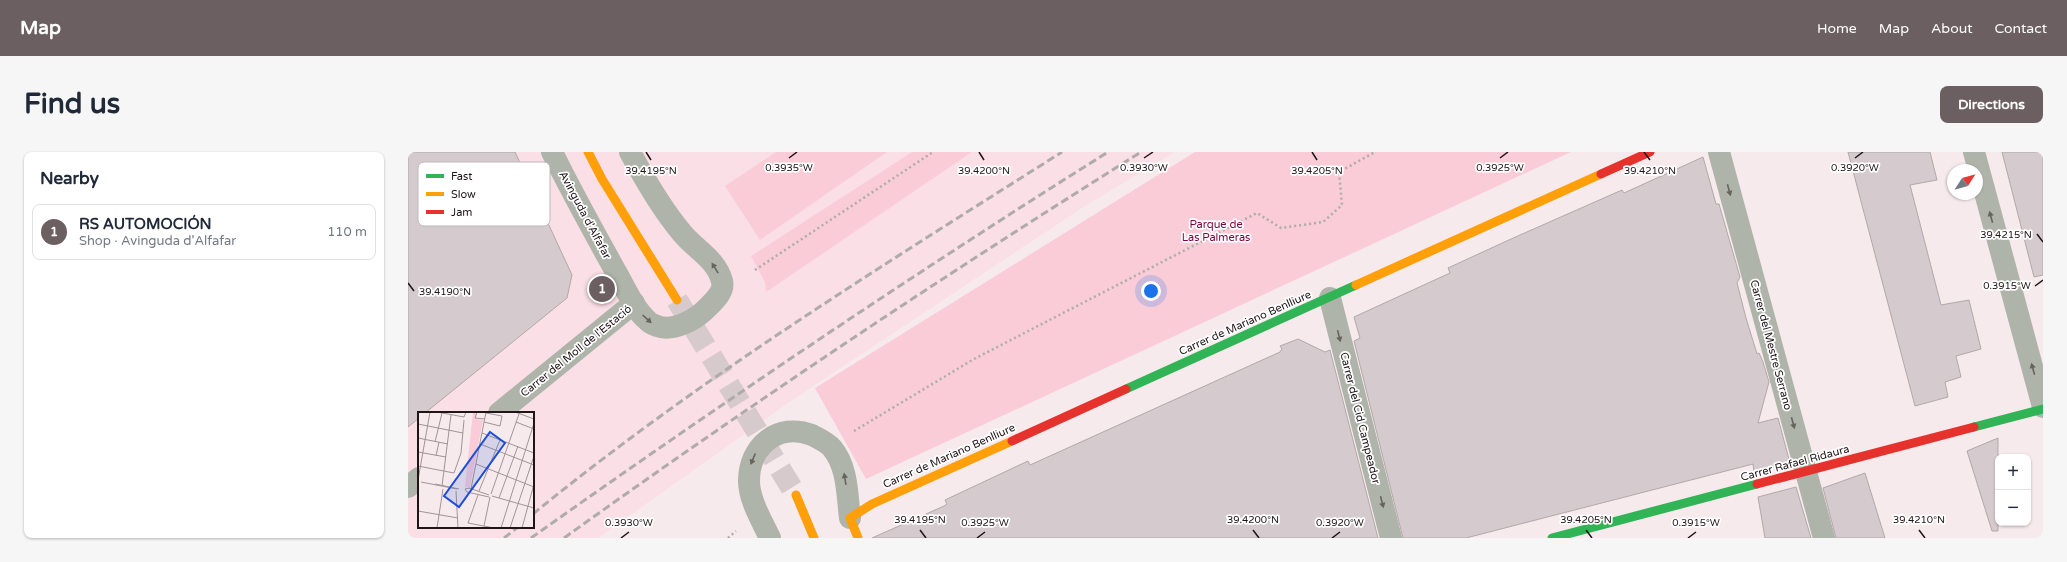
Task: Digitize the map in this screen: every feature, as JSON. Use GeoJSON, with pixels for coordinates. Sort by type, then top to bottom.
{"type":"FeatureCollection","features":[{"type":"Feature","properties":{"kind":"street","name":"Avinguda d'Alfafar"},"geometry":{"type":"LineString","coordinates":[[552,152],[576,199],[634,303],[647,320],[658,326],[669,328],[686,322],[703,312],[718,298],[722,283],[717,268],[705,254],[683,234],[655,198],[630,152]]}},
{"type":"Feature","properties":{"kind":"street"},"geometry":{"type":"LineString","coordinates":[[588,152],[606,186],[677,300]]}},
{"type":"Feature","properties":{"kind":"street","name":"Carrer de Mariano Benlliure"},"geometry":{"type":"LineString","coordinates":[[850,518],[872,504],[1650,152]]}},
{"type":"Feature","properties":{"kind":"street","name":"Carrer del Mestre Serrano"},"geometry":{"type":"LineString","coordinates":[[1719,152],[1824,538]]}},
{"type":"Feature","properties":{"kind":"street"},"geometry":{"type":"LineString","coordinates":[[1974,152],[2043,408]]}},
{"type":"Feature","properties":{"kind":"street","name":"Carrer del Cid Campeador"},"geometry":{"type":"LineString","coordinates":[[1330,298],[1391,538]]}},
{"type":"Feature","properties":{"kind":"street","name":"Carrer del Moll de l'Estació"},"geometry":{"type":"LineString","coordinates":[[500,412],[634,303]]}},
{"type":"Feature","properties":{"kind":"street","name":"Carrer Rafael Ridaura"},"geometry":{"type":"LineString","coordinates":[[1552,538],[1806,472],[2043,408]]}},
{"type":"Feature","properties":{"kind":"street"},"geometry":{"type":"LineString","coordinates":[[770,538],[749,483],[750,467],[756,452],[765,442],[777,434],[794,430],[817,437],[832,448],[844,471],[850,518],[858,538]]}},
{"type":"Feature","properties":{"kind":"street"},"geometry":{"type":"LineString","coordinates":[[408,487],[418,479]]}},
{"type":"Feature","properties":{"kind":"street"},"geometry":{"type":"LineString","coordinates":[[796,495],[814,538]]}},
{"type":"Feature","properties":{"kind":"path"},"geometry":{"type":"LineString","coordinates":[[755,270],[933,152]]}},
{"type":"Feature","properties":{"kind":"path"},"geometry":{"type":"LineString","coordinates":[[832,448],[843,437],[974,359],[1257,213],[1281,228],[1322,222],[1342,205],[1338,172],[1375,152]]}},
{"type":"Feature","properties":{"kind":"path"},"geometry":{"type":"LineString","coordinates":[[728,538],[759,512]]}},
{"type":"Feature","properties":{"kind":"shaded area"},"geometry":{"type":"Polygon","coordinates":[[[408,152],[1175,152],[1085,206],[791,401],[598,538],[408,538],[408,152]]]}},
{"type":"Feature","properties":{"kind":"green space"},"geometry":{"type":"Polygon","coordinates":[[[776,152],[887,152],[760,240],[725,186],[776,152]]]}},
{"type":"Feature","properties":{"kind":"green space"},"geometry":{"type":"Polygon","coordinates":[[[912,152],[972,152],[766,292],[765,282],[751,256],[912,152]]]}},
{"type":"Feature","properties":{"kind":"green space","name":"Parque de Las Palmeras"},"geometry":{"type":"Polygon","coordinates":[[[1195,152],[1571,152],[866,479],[815,388],[1195,152]]]}},
{"type":"Feature","properties":{"kind":"building"},"geometry":{"type":"Polygon","coordinates":[[[408,152],[515,152],[520,162],[418,162],[418,226],[549,226],[572,275],[567,298],[426,412],[418,412],[418,419],[408,427],[408,152]]]}},
{"type":"Feature","properties":{"kind":"building"},"geometry":{"type":"Polygon","coordinates":[[[1848,152],[1930,152],[1937,180],[1910,185],[1941,305],[1969,300],[1981,349],[1956,356],[1961,377],[1945,382],[1948,397],[1915,406],[1848,152]]]}},
{"type":"Feature","properties":{"kind":"building"},"geometry":{"type":"Polygon","coordinates":[[[2002,152],[2043,152],[2043,275],[2034,277],[2002,152]]]}},
{"type":"Feature","properties":{"kind":"building"},"geometry":{"type":"Polygon","coordinates":[[[1703,157],[1716,204],[1719,204],[1740,277],[1737,283],[1746,318],[1757,354],[1759,353],[1763,362],[1769,382],[1758,423],[1778,418],[1790,463],[1754,472],[1753,464],[1466,538],[1403,538],[1354,341],[1360,338],[1354,317],[1450,273],[1448,268],[1511,239],[1622,190],[1624,193],[1703,157]]]}},
{"type":"Feature","properties":{"kind":"building"},"geometry":{"type":"Polygon","coordinates":[[[1298,339],[1325,352],[1330,350],[1378,538],[872,538],[944,506],[947,504],[945,500],[1028,461],[1030,465],[1280,352],[1282,349],[1280,346],[1298,339]]]}},
{"type":"Feature","properties":{"kind":"building"},"geometry":{"type":"Polygon","coordinates":[[[1998,438],[1998,454],[1995,454],[1995,526],[1998,526],[1998,531],[1992,531],[1967,451],[1998,438]]]}},
{"type":"Feature","properties":{"kind":"building"},"geometry":{"type":"Polygon","coordinates":[[[1865,473],[1885,538],[1836,538],[1823,488],[1865,473]]]}},
{"type":"Feature","properties":{"kind":"building"},"geometry":{"type":"Polygon","coordinates":[[[1796,487],[1811,538],[1765,538],[1758,497],[1796,487]]]}},
{"type":"Feature","properties":{"kind":"tunnel"},"geometry":{"type":"LineString","coordinates":[[677,300],[796,495]]}},
{"type":"Feature","properties":{"kind":"railway"},"geometry":{"type":"LineString","coordinates":[[534,513],[596,464],[725,370],[859,281],[1062,152]]}},
{"type":"Feature","properties":{"kind":"railway"},"geometry":{"type":"LineString","coordinates":[[531,538],[673,438],[817,341],[962,245],[1108,152]]}},
{"type":"Feature","properties":{"kind":"railway"},"geometry":{"type":"LineString","coordinates":[[564,538],[706,438],[850,340],[1141,152]]}},
{"type":"Feature","properties":{"kind":"railway"},"geometry":{"type":"LineString","coordinates":[[504,538],[517,528]]}},
{"type":"Feature","properties":{"kind":"traffic: fast"},"geometry":{"type":"LineString","coordinates":[[1126,389],[1356,285]]}},
{"type":"Feature","properties":{"kind":"traffic: fast"},"geometry":{"type":"LineString","coordinates":[[1974,427],[2043,409]]}},
{"type":"Feature","properties":{"kind":"traffic: fast"},"geometry":{"type":"LineString","coordinates":[[1552,538],[1757,484]]}},
{"type":"Feature","properties":{"kind":"traffic: slow"},"geometry":{"type":"LineString","coordinates":[[588,152],[602,179],[677,300]]}},
{"type":"Feature","properties":{"kind":"traffic: slow"},"geometry":{"type":"LineString","coordinates":[[1356,285],[1601,174]]}},
{"type":"Feature","properties":{"kind":"traffic: slow"},"geometry":{"type":"LineString","coordinates":[[858,538],[850,518],[872,504],[1012,441]]}},
{"type":"Feature","properties":{"kind":"traffic: slow"},"geometry":{"type":"LineString","coordinates":[[796,495],[814,538]]}},
{"type":"Feature","properties":{"kind":"traffic: jam"},"geometry":{"type":"LineString","coordinates":[[1601,174],[1650,152]]}},
{"type":"Feature","properties":{"kind":"traffic: jam"},"geometry":{"type":"LineString","coordinates":[[1012,441],[1126,389]]}},
{"type":"Feature","properties":{"kind":"traffic: jam"},"geometry":{"type":"LineString","coordinates":[[1757,484],[1974,427]]}},
{"type":"Feature","properties":{"kind":"place","name":"RS AUTOMOCIÓN"},"geometry":{"type":"Point","coordinates":[602,289]}}]}
